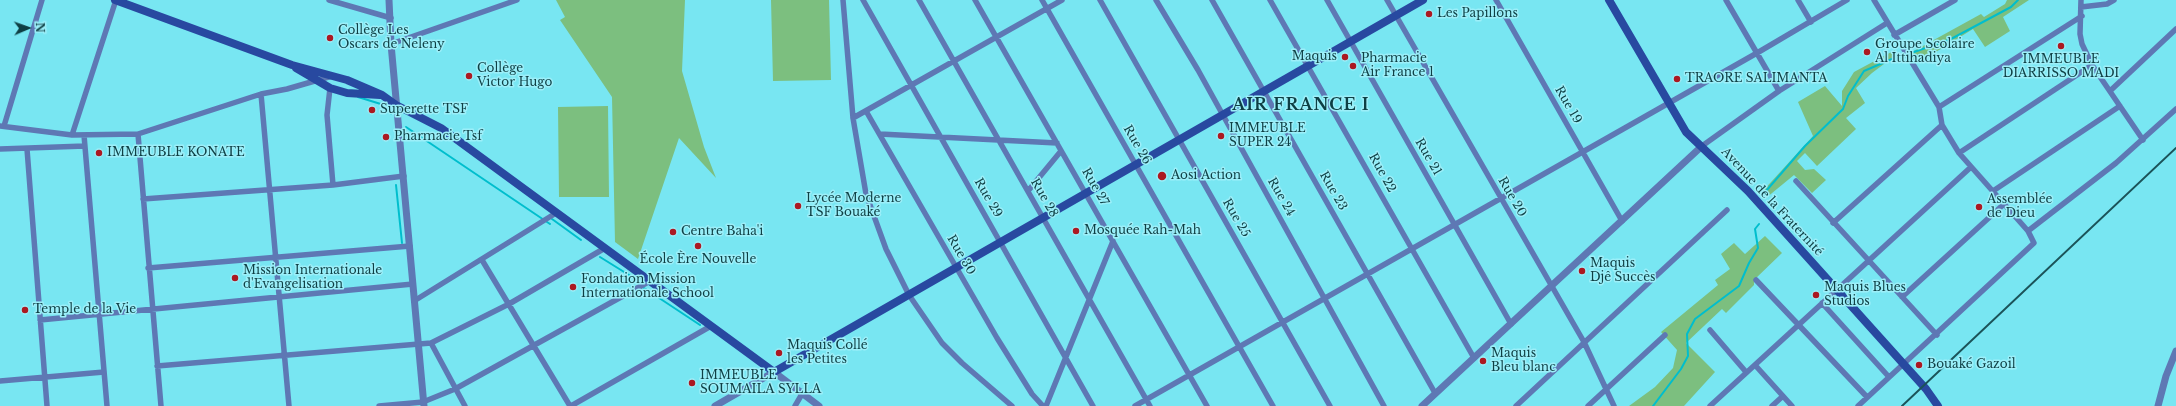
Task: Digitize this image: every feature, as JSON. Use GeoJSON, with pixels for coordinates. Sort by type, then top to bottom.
{"type":"FeatureCollection","features":[{"type":"Feature","properties":{"kind":"main road"},"geometry":{"type":"LineString","coordinates":[[115,0],[292,65],[334,76],[382,95],[396,105],[441,128],[774,372],[1423,0]]}},
{"type":"Feature","properties":{"kind":"main road","name":"Avenue de la Fraternité"},"geometry":{"type":"LineString","coordinates":[[1609,0],[1668,104],[1686,132],[1748,191],[1904,364],[1938,406]]}},
{"type":"Feature","properties":{"kind":"main road"},"geometry":{"type":"LineString","coordinates":[[292,65],[317,82],[347,94],[382,95]]}},
{"type":"Feature","properties":{"kind":"street"},"geometry":{"type":"LineString","coordinates":[[42,0],[2,126],[72,135],[138,134],[261,94],[317,82],[334,76]]}},
{"type":"Feature","properties":{"kind":"street"},"geometry":{"type":"LineString","coordinates":[[72,135],[115,0]]}},
{"type":"Feature","properties":{"kind":"street"},"geometry":{"type":"LineString","coordinates":[[329,0],[391,18]]}},
{"type":"Feature","properties":{"kind":"street"},"geometry":{"type":"LineString","coordinates":[[389,0],[396,105],[404,176],[424,404]]}},
{"type":"Feature","properties":{"kind":"street"},"geometry":{"type":"LineString","coordinates":[[391,44],[517,0]]}},
{"type":"Feature","properties":{"kind":"street"},"geometry":{"type":"LineString","coordinates":[[843,0],[853,118],[866,194],[886,249],[909,295],[926,322],[942,343],[962,364],[1012,406]]}},
{"type":"Feature","properties":{"kind":"street","name":"Rue 29"},"geometry":{"type":"LineString","coordinates":[[863,0],[1093,406]]}},
{"type":"Feature","properties":{"kind":"street","name":"Rue 28"},"geometry":{"type":"LineString","coordinates":[[919,0],[1090,298],[1150,406]]}},
{"type":"Feature","properties":{"kind":"street","name":"Rue 27"},"geometry":{"type":"LineString","coordinates":[[975,0],[1206,406]]}},
{"type":"Feature","properties":{"kind":"street","name":"Rue 26"},"geometry":{"type":"LineString","coordinates":[[1042,0],[1273,406]]}},
{"type":"Feature","properties":{"kind":"street"},"geometry":{"type":"LineString","coordinates":[[853,118],[1062,0]]}},
{"type":"Feature","properties":{"kind":"street","name":"Rue 25"},"geometry":{"type":"LineString","coordinates":[[1100,0],[1330,406]]}},
{"type":"Feature","properties":{"kind":"street","name":"Rue 24"},"geometry":{"type":"LineString","coordinates":[[1156,0],[1198,70],[1222,116],[1384,406]]}},
{"type":"Feature","properties":{"kind":"street","name":"Rue 23"},"geometry":{"type":"LineString","coordinates":[[1212,0],[1435,393]]}},
{"type":"Feature","properties":{"kind":"street","name":"Rue 22"},"geometry":{"type":"LineString","coordinates":[[1270,0],[1474,358]]}},
{"type":"Feature","properties":{"kind":"street","name":"Rue 21"},"geometry":{"type":"LineString","coordinates":[[1327,0],[1511,324]]}},
{"type":"Feature","properties":{"kind":"street","name":"Rue 20"},"geometry":{"type":"LineString","coordinates":[[1387,0],[1500,199],[1584,342],[1614,406]]}},
{"type":"Feature","properties":{"kind":"street","name":"Rue 19"},"geometry":{"type":"LineString","coordinates":[[1496,0],[1622,222]]}},
{"type":"Feature","properties":{"kind":"street"},"geometry":{"type":"LineString","coordinates":[[1726,0],[1779,91]]}},
{"type":"Feature","properties":{"kind":"street"},"geometry":{"type":"LineString","coordinates":[[1798,0],[1811,22]]}},
{"type":"Feature","properties":{"kind":"street"},"geometry":{"type":"LineString","coordinates":[[1135,406],[1668,104],[1848,0]]}},
{"type":"Feature","properties":{"kind":"street"},"geometry":{"type":"LineString","coordinates":[[1858,406],[2033,246],[2034,240],[2028,231],[1959,153],[1942,125],[1939,108],[1874,0]]}},
{"type":"Feature","properties":{"kind":"street"},"geometry":{"type":"LineString","coordinates":[[1894,35],[1955,0]]}},
{"type":"Feature","properties":{"kind":"street"},"geometry":{"type":"LineString","coordinates":[[2081,0],[2082,16],[2080,34],[2082,44],[2092,65],[2143,140]]}},
{"type":"Feature","properties":{"kind":"street"},"geometry":{"type":"LineString","coordinates":[[2081,7],[2107,4],[2114,0]]}},
{"type":"Feature","properties":{"kind":"street"},"geometry":{"type":"LineString","coordinates":[[1939,108],[2082,16]]}},
{"type":"Feature","properties":{"kind":"street"},"geometry":{"type":"LineString","coordinates":[[1422,406],[1622,222],[1702,146],[1779,91],[1887,23]]}},
{"type":"Feature","properties":{"kind":"street"},"geometry":{"type":"LineString","coordinates":[[2110,91],[2176,29]]}},
{"type":"Feature","properties":{"kind":"street"},"geometry":{"type":"LineString","coordinates":[[1959,153],[2092,65]]}},
{"type":"Feature","properties":{"kind":"street"},"geometry":{"type":"LineString","coordinates":[[330,88],[327,115],[333,185]]}},
{"type":"Feature","properties":{"kind":"street"},"geometry":{"type":"LineString","coordinates":[[261,94],[288,406]]}},
{"type":"Feature","properties":{"kind":"street"},"geometry":{"type":"LineString","coordinates":[[1993,191],[2120,106]]}},
{"type":"Feature","properties":{"kind":"street"},"geometry":{"type":"LineString","coordinates":[[2028,231],[2116,163],[2176,109]]}},
{"type":"Feature","properties":{"kind":"street","name":"Rue 30"},"geometry":{"type":"LineString","coordinates":[[866,110],[956,268],[1017,371],[1042,406]]}},
{"type":"Feature","properties":{"kind":"street"},"geometry":{"type":"LineString","coordinates":[[1833,223],[1942,125]]}},
{"type":"Feature","properties":{"kind":"street"},"geometry":{"type":"LineString","coordinates":[[138,134],[148,268],[161,406]]}},
{"type":"Feature","properties":{"kind":"street"},"geometry":{"type":"LineString","coordinates":[[880,134],[1057,143]]}},
{"type":"Feature","properties":{"kind":"street"},"geometry":{"type":"LineString","coordinates":[[84,135],[107,406]]}},
{"type":"Feature","properties":{"kind":"street"},"geometry":{"type":"LineString","coordinates":[[0,149],[84,146]]}},
{"type":"Feature","properties":{"kind":"street"},"geometry":{"type":"LineString","coordinates":[[27,149],[47,406]]}},
{"type":"Feature","properties":{"kind":"street"},"geometry":{"type":"LineString","coordinates":[[1028,191],[1062,151]]}},
{"type":"Feature","properties":{"kind":"street"},"geometry":{"type":"LineString","coordinates":[[1710,406],[1971,167]]}},
{"type":"Feature","properties":{"kind":"street"},"geometry":{"type":"LineString","coordinates":[[143,199],[333,185],[404,176]]}},
{"type":"Feature","properties":{"kind":"street"},"geometry":{"type":"LineString","coordinates":[[1796,181],[1937,335]]}},
{"type":"Feature","properties":{"kind":"street"},"geometry":{"type":"LineString","coordinates":[[1902,297],[2004,204]]}},
{"type":"Feature","properties":{"kind":"street"},"geometry":{"type":"LineString","coordinates":[[1516,406],[1727,210]]}},
{"type":"Feature","properties":{"kind":"street"},"geometry":{"type":"LineString","coordinates":[[414,300],[482,260],[556,213]]}},
{"type":"Feature","properties":{"kind":"street"},"geometry":{"type":"LineString","coordinates":[[1046,406],[1113,241]]}},
{"type":"Feature","properties":{"kind":"street"},"geometry":{"type":"LineString","coordinates":[[148,268],[274,256],[410,246]]}},
{"type":"Feature","properties":{"kind":"street"},"geometry":{"type":"LineString","coordinates":[[157,366],[431,343],[509,304],[606,248]]}},
{"type":"Feature","properties":{"kind":"street"},"geometry":{"type":"LineString","coordinates":[[482,260],[571,406],[712,326]]}},
{"type":"Feature","properties":{"kind":"street"},"geometry":{"type":"LineString","coordinates":[[1756,280],[1868,397]]}},
{"type":"Feature","properties":{"kind":"street"},"geometry":{"type":"LineString","coordinates":[[379,406],[424,404],[455,389],[650,281]]}},
{"type":"Feature","properties":{"kind":"street"},"geometry":{"type":"LineString","coordinates":[[40,320],[99,316],[279,295],[413,284]]}},
{"type":"Feature","properties":{"kind":"street"},"geometry":{"type":"LineString","coordinates":[[1822,303],[1889,377]]}},
{"type":"Feature","properties":{"kind":"street"},"geometry":{"type":"LineString","coordinates":[[1710,330],[1746,372]]}},
{"type":"Feature","properties":{"kind":"street"},"geometry":{"type":"LineString","coordinates":[[1588,406],[1665,335]]}},
{"type":"Feature","properties":{"kind":"street"},"geometry":{"type":"LineString","coordinates":[[431,343],[465,406]]}},
{"type":"Feature","properties":{"kind":"street"},"geometry":{"type":"LineString","coordinates":[[2158,406],[2166,376],[2176,351]]}},
{"type":"Feature","properties":{"kind":"street"},"geometry":{"type":"LineString","coordinates":[[1755,365],[1792,406]]}},
{"type":"Feature","properties":{"kind":"street"},"geometry":{"type":"LineString","coordinates":[[0,381],[104,372]]}},
{"type":"Feature","properties":{"kind":"street"},"geometry":{"type":"LineString","coordinates":[[715,406],[774,372],[819,406]]}},
{"type":"Feature","properties":{"kind":"street"},"geometry":{"type":"LineString","coordinates":[[795,406],[802,394]]}},
{"type":"Feature","properties":{"kind":"street"},"geometry":{"type":"LineString","coordinates":[[1772,406],[1783,396]]}},
{"type":"Feature","properties":{"kind":"green space"},"geometry":{"type":"Polygon","coordinates":[[[556,0],[685,0],[682,71],[704,147],[716,178],[679,138],[638,259],[615,242],[612,97],[560,20],[565,17],[556,0]]]}},
{"type":"Feature","properties":{"kind":"green space"},"geometry":{"type":"Polygon","coordinates":[[[771,0],[829,0],[831,80],[773,81],[771,0]]]}},
{"type":"Feature","properties":{"kind":"green space"},"geometry":{"type":"Polygon","coordinates":[[[2007,0],[2029,0],[2003,17],[2010,31],[1985,47],[1973,29],[1918,63],[1914,62],[1911,56],[1912,52],[1981,14],[1984,17],[2005,4],[2007,0]]]}},
{"type":"Feature","properties":{"kind":"green space"},"geometry":{"type":"Polygon","coordinates":[[[1895,50],[1896,55],[1872,73],[1856,88],[1865,103],[1846,118],[1856,129],[1817,166],[1805,153],[1797,161],[1805,170],[1814,169],[1826,180],[1812,193],[1794,175],[1766,198],[1761,193],[1813,136],[1798,102],[1825,86],[1842,106],[1842,91],[1854,72],[1895,50]]]}},
{"type":"Feature","properties":{"kind":"green space"},"geometry":{"type":"Polygon","coordinates":[[[608,106],[609,197],[559,197],[558,107],[608,106]]]}},
{"type":"Feature","properties":{"kind":"green space"},"geometry":{"type":"Polygon","coordinates":[[[1765,236],[1782,253],[1754,280],[1754,285],[1726,313],[1722,309],[1686,343],[1715,372],[1684,406],[1629,406],[1655,387],[1673,368],[1677,350],[1661,332],[1718,285],[1715,280],[1730,269],[1721,254],[1734,243],[1745,254],[1765,236]]]}},
{"type":"Feature","properties":{"kind":"waterway"},"geometry":{"type":"LineString","coordinates":[[1914,52],[1951,39],[2011,7],[2018,0]]}},
{"type":"Feature","properties":{"kind":"waterway"},"geometry":{"type":"LineString","coordinates":[[1766,191],[1805,146],[1843,109],[1848,96],[1864,71],[1892,59]]}},
{"type":"Feature","properties":{"kind":"waterway"},"geometry":{"type":"LineString","coordinates":[[358,97],[384,105]]}},
{"type":"Feature","properties":{"kind":"waterway"},"geometry":{"type":"LineString","coordinates":[[384,104],[391,114]]}},
{"type":"Feature","properties":{"kind":"waterway"},"geometry":{"type":"LineString","coordinates":[[406,127],[550,224]]}},
{"type":"Feature","properties":{"kind":"waterway"},"geometry":{"type":"LineString","coordinates":[[396,185],[402,243]]}},
{"type":"Feature","properties":{"kind":"waterway"},"geometry":{"type":"LineString","coordinates":[[552,219],[581,240]]}},
{"type":"Feature","properties":{"kind":"waterway"},"geometry":{"type":"LineString","coordinates":[[1653,406],[1681,369],[1688,356],[1687,334],[1695,319],[1739,286],[1749,263],[1758,248],[1755,229],[1759,224]]}},
{"type":"Feature","properties":{"kind":"waterway"},"geometry":{"type":"LineString","coordinates":[[600,257],[637,280]]}},
{"type":"Feature","properties":{"kind":"waterway"},"geometry":{"type":"LineString","coordinates":[[644,288],[700,325]]}},
{"type":"Feature","properties":{"kind":"railway"},"geometry":{"type":"LineString","coordinates":[[1902,406],[2176,148]]}},
{"type":"Feature","properties":{"kind":"place","name":"Les Papillons"},"geometry":{"type":"Point","coordinates":[1429,14]}},
{"type":"Feature","properties":{"kind":"place","name":"Collège Les Oscars de Neleny"},"geometry":{"type":"Point","coordinates":[330,38]}},
{"type":"Feature","properties":{"kind":"place","name":"IMMEUBLE DIARRISSO MADI"},"geometry":{"type":"Point","coordinates":[2061,46]}},
{"type":"Feature","properties":{"kind":"place","name":"Groupe Scolaire Al Ittihadiya"},"geometry":{"type":"Point","coordinates":[1867,52]}},
{"type":"Feature","properties":{"kind":"place","name":"Maquis"},"geometry":{"type":"Point","coordinates":[1345,57]}},
{"type":"Feature","properties":{"kind":"place","name":"Pharmacie Air France 1"},"geometry":{"type":"Point","coordinates":[1353,66]}},
{"type":"Feature","properties":{"kind":"place","name":"Collège Victor Hugo"},"geometry":{"type":"Point","coordinates":[469,76]}},
{"type":"Feature","properties":{"kind":"place","name":"TRAORE SALIMANTA"},"geometry":{"type":"Point","coordinates":[1677,79]}},
{"type":"Feature","properties":{"kind":"place","name":"Superette TSF"},"geometry":{"type":"Point","coordinates":[372,110]}},
{"type":"Feature","properties":{"kind":"place","name":"IMMEUBLE SUPER 24"},"geometry":{"type":"Point","coordinates":[1221,136]}},
{"type":"Feature","properties":{"kind":"place","name":"Pharmacie Tsf"},"geometry":{"type":"Point","coordinates":[386,137]}},
{"type":"Feature","properties":{"kind":"place","name":"IMMEUBLE KONATE"},"geometry":{"type":"Point","coordinates":[99,153]}},
{"type":"Feature","properties":{"kind":"place","name":"Aosi Action"},"geometry":{"type":"Point","coordinates":[1162,176]}},
{"type":"Feature","properties":{"kind":"place","name":"Lycée Moderne TSF Bouaké"},"geometry":{"type":"Point","coordinates":[798,206]}},
{"type":"Feature","properties":{"kind":"place","name":"Assemblée de Dieu"},"geometry":{"type":"Point","coordinates":[1979,207]}},
{"type":"Feature","properties":{"kind":"place","name":"Mosquée Rah-Mah"},"geometry":{"type":"Point","coordinates":[1076,231]}},
{"type":"Feature","properties":{"kind":"place","name":"Centre Baha'i"},"geometry":{"type":"Point","coordinates":[673,232]}},
{"type":"Feature","properties":{"kind":"place","name":"École Ère Nouvelle"},"geometry":{"type":"Point","coordinates":[698,246]}},
{"type":"Feature","properties":{"kind":"place","name":"Maquis Djê Succès"},"geometry":{"type":"Point","coordinates":[1582,271]}},
{"type":"Feature","properties":{"kind":"place","name":"Mission Internationale d'Evangelisation"},"geometry":{"type":"Point","coordinates":[235,278]}},
{"type":"Feature","properties":{"kind":"place","name":"Fondation Mission Internationale School"},"geometry":{"type":"Point","coordinates":[573,287]}},
{"type":"Feature","properties":{"kind":"place","name":"Maquis Blues Studios"},"geometry":{"type":"Point","coordinates":[1816,295]}},
{"type":"Feature","properties":{"kind":"place","name":"Temple de la Vie"},"geometry":{"type":"Point","coordinates":[25,310]}},
{"type":"Feature","properties":{"kind":"place","name":"Maquis Collé les Petites"},"geometry":{"type":"Point","coordinates":[779,353]}},
{"type":"Feature","properties":{"kind":"place","name":"Maquis Bleu blanc"},"geometry":{"type":"Point","coordinates":[1483,361]}},
{"type":"Feature","properties":{"kind":"place","name":"Bouaké Gazoil"},"geometry":{"type":"Point","coordinates":[1919,365]}},
{"type":"Feature","properties":{"kind":"place","name":"IMMEUBLE SOUMAILA SYLLA"},"geometry":{"type":"Point","coordinates":[692,383]}},
{"type":"Feature","properties":{"kind":"district","name":"AIR FRANCE I"},"geometry":{"type":"Point","coordinates":[1301,105]}}]}
